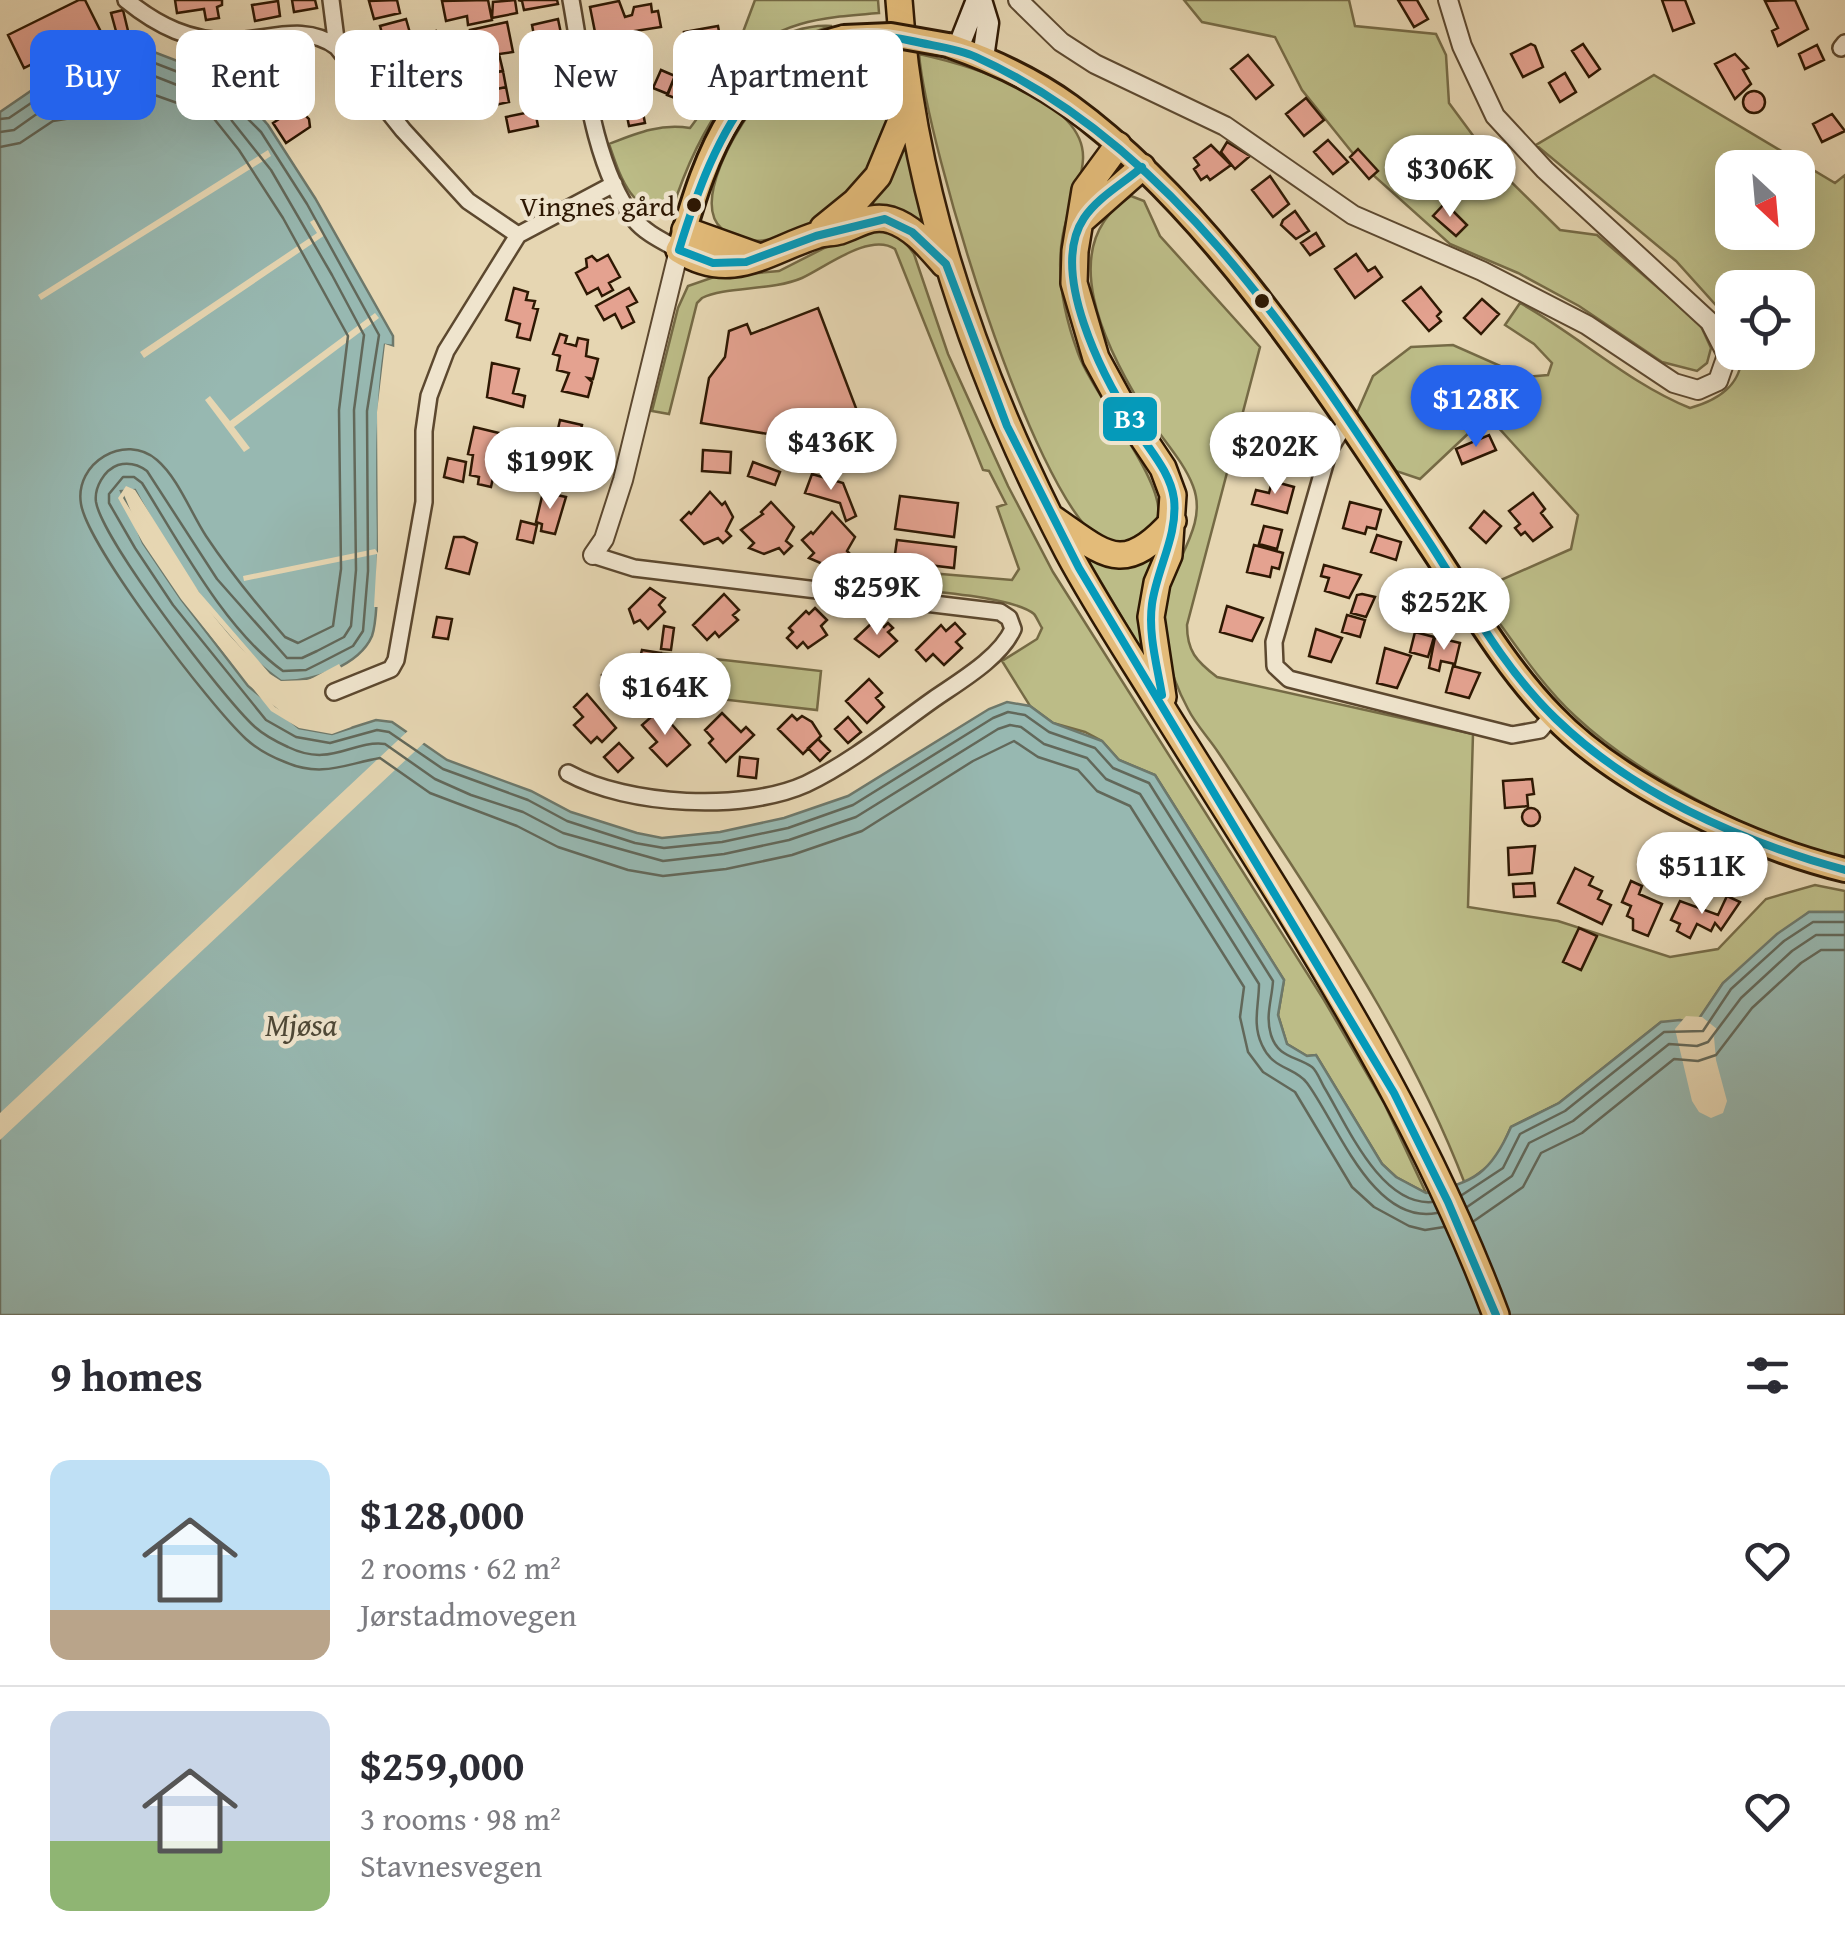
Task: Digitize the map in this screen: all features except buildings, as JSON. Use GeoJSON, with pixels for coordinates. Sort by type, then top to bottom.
{"type":"FeatureCollection","features":[{"type":"Feature","properties":{"kind":"highway"},"geometry":{"type":"LineString","coordinates":[[899,0],[910,99],[948,268],[987,379],[1090,592],[1350,1012],[1426,1152],[1496,1315]]}},
{"type":"Feature","properties":{"kind":"highway"},"geometry":{"type":"LineString","coordinates":[[816,236],[878,176],[910,99]]}},
{"type":"Feature","properties":{"kind":"highway"},"geometry":{"type":"LineString","coordinates":[[1118,144],[1085,190],[1074,266],[1084,326],[1106,377],[1167,476],[1173,495],[1169,555],[1157,584],[1151,617],[1165,712]]}},
{"type":"Feature","properties":{"kind":"highway"},"geometry":{"type":"LineString","coordinates":[[1082,220],[1142,167]]}},
{"type":"Feature","properties":{"kind":"highway"},"geometry":{"type":"LineString","coordinates":[[682,240],[696,261],[731,266],[864,219],[889,220],[913,232],[948,268]]}},
{"type":"Feature","properties":{"kind":"highway"},"geometry":{"type":"LineString","coordinates":[[1050,516],[1101,551],[1124,556],[1144,550],[1173,522]]}},
{"type":"Feature","properties":{"kind":"main road"},"geometry":{"type":"LineString","coordinates":[[953,47],[979,0]]}},
{"type":"Feature","properties":{"kind":"main road"},"geometry":{"type":"LineString","coordinates":[[979,0],[988,23],[983,58]]}},
{"type":"Feature","properties":{"kind":"main road"},"geometry":{"type":"LineString","coordinates":[[682,240],[704,166],[721,130],[743,98],[784,62],[813,46],[844,37],[891,35],[953,47],[1050,93],[1118,144],[1204,234],[1346,421],[1508,660],[1552,716],[1591,750],[1664,795],[1772,848],[1845,870]]}},
{"type":"Feature","properties":{"kind":"street"},"geometry":{"type":"LineString","coordinates":[[126,0],[162,26],[207,40],[313,34],[335,45]]}},
{"type":"Feature","properties":{"kind":"street"},"geometry":{"type":"LineString","coordinates":[[331,0],[335,30]]}},
{"type":"Feature","properties":{"kind":"street"},"geometry":{"type":"LineString","coordinates":[[568,773],[584,782],[645,798],[714,800],[783,793],[837,766],[944,692],[1008,641],[1013,629],[1009,618],[1000,612],[634,568],[594,555],[604,539],[624,480],[682,240],[641,227],[614,184],[596,129],[571,0]]}},
{"type":"Feature","properties":{"kind":"street"},"geometry":{"type":"LineString","coordinates":[[1018,0],[1061,42],[1094,64],[1225,126],[1352,215],[1482,271],[1588,325],[1674,383],[1698,390],[1718,381],[1728,355],[1710,322],[1545,170],[1495,116],[1462,46],[1448,0]]}},
{"type":"Feature","properties":{"kind":"street"},"geometry":{"type":"LineString","coordinates":[[396,120],[433,167],[468,200],[518,235]]}},
{"type":"Feature","properties":{"kind":"street"},"geometry":{"type":"LineString","coordinates":[[334,692],[391,669],[396,660],[422,512],[430,396],[446,351],[518,235],[614,184]]}},
{"type":"Feature","properties":{"kind":"street"},"geometry":{"type":"LineString","coordinates":[[1346,421],[1329,450],[1274,642],[1275,666],[1289,679],[1512,736],[1540,730],[1552,716]]}},
{"type":"Feature","properties":{"kind":"green space"},"geometry":{"type":"Polygon","coordinates":[[[755,0],[878,0],[879,13],[836,17],[783,30],[744,30],[755,0]]]}},
{"type":"Feature","properties":{"kind":"green space"},"geometry":{"type":"Polygon","coordinates":[[[1184,0],[1349,0],[1355,26],[1436,34],[1446,55],[1449,103],[1497,168],[1560,230],[1597,235],[1700,324],[1711,348],[1707,363],[1697,371],[1662,362],[1579,306],[1518,273],[1450,244],[1363,166],[1302,90],[1275,37],[1202,22],[1184,0]]]}},
{"type":"Feature","properties":{"kind":"green space"},"geometry":{"type":"Polygon","coordinates":[[[832,26],[800,30],[809,27],[832,26]]]}},
{"type":"Feature","properties":{"kind":"green space"},"geometry":{"type":"Polygon","coordinates":[[[919,54],[964,66],[1019,88],[1045,102],[1079,138],[1083,159],[1063,235],[1061,286],[1078,353],[1139,460],[1157,501],[1155,525],[1137,547],[1100,540],[1072,509],[1043,456],[1014,388],[961,234],[926,99],[919,54]]]}},
{"type":"Feature","properties":{"kind":"green space"},"geometry":{"type":"Polygon","coordinates":[[[1654,75],[1780,150],[1715,150],[1715,250],[1815,250],[1815,171],[1835,183],[1845,175],[1845,860],[1739,821],[1667,783],[1603,740],[1562,703],[1536,672],[1476,591],[1571,549],[1578,515],[1495,424],[1472,430],[1420,479],[1396,471],[1356,415],[1373,376],[1411,347],[1453,345],[1525,377],[1548,375],[1552,363],[1534,344],[1505,325],[1520,303],[1645,386],[1690,408],[1727,390],[1739,370],[1815,370],[1815,270],[1715,270],[1715,304],[1676,261],[1536,145],[1654,75]]]}},
{"type":"Feature","properties":{"kind":"green space"},"geometry":{"type":"Polygon","coordinates":[[[696,120],[712,120],[671,213],[646,207],[629,191],[609,144],[659,128],[690,128],[696,120]]]}},
{"type":"Feature","properties":{"kind":"green space"},"geometry":{"type":"Polygon","coordinates":[[[746,120],[886,120],[878,156],[860,185],[804,228],[760,241],[740,239],[722,229],[714,217],[714,185],[746,120]]]}},
{"type":"Feature","properties":{"kind":"green space"},"geometry":{"type":"Polygon","coordinates":[[[905,141],[907,147],[925,231],[865,210],[905,141]]]}},
{"type":"Feature","properties":{"kind":"green space"},"geometry":{"type":"Polygon","coordinates":[[[1131,196],[1144,201],[1160,236],[1260,347],[1187,625],[1191,649],[1203,666],[1217,677],[1473,734],[1468,907],[1558,921],[1670,957],[1718,949],[1766,899],[1815,885],[1845,891],[1845,912],[1809,912],[1723,983],[1696,1024],[1661,1022],[1559,1103],[1511,1127],[1496,1160],[1465,1184],[1425,1092],[1378,1004],[1225,762],[1191,715],[1175,682],[1165,638],[1165,608],[1171,580],[1193,528],[1197,500],[1183,466],[1115,358],[1094,299],[1091,269],[1094,242],[1107,217],[1131,196]]]}},
{"type":"Feature","properties":{"kind":"green space"},"geometry":{"type":"Polygon","coordinates":[[[889,230],[903,239],[914,254],[948,354],[1008,486],[1053,572],[1324,1000],[1384,1103],[1426,1193],[1396,1177],[1382,1164],[1316,1055],[1307,1056],[1287,1044],[1278,1015],[1284,980],[1155,775],[1119,760],[1102,741],[1053,723],[1030,706],[1002,661],[1037,639],[1042,628],[1034,614],[1022,607],[982,598],[872,586],[869,568],[1012,580],[1019,569],[997,507],[1006,504],[989,471],[983,470],[895,249],[885,245],[861,248],[790,282],[702,298],[697,303],[669,414],[652,411],[678,308],[688,286],[714,277],[779,271],[854,233],[889,230]]]}},
{"type":"Feature","properties":{"kind":"green space"},"geometry":{"type":"Polygon","coordinates":[[[1161,552],[1141,620],[1143,653],[1085,555],[1124,567],[1161,552]]]}},
{"type":"Feature","properties":{"kind":"green space"},"geometry":{"type":"Polygon","coordinates":[[[662,653],[821,671],[817,710],[658,692],[662,653]]]}},
{"type":"Feature","properties":{"kind":"water","name":"Mjøsa"},"geometry":{"type":"Polygon","coordinates":[[[156,53],[176,60],[176,120],[264,120],[315,198],[393,336],[393,346],[385,345],[380,391],[374,627],[366,647],[345,664],[306,679],[281,681],[259,664],[217,619],[180,567],[135,490],[121,491],[143,543],[181,599],[248,686],[299,728],[332,734],[376,720],[392,722],[447,760],[531,791],[571,812],[662,838],[720,832],[784,818],[848,796],[989,709],[1007,702],[1030,706],[1053,723],[1102,741],[1119,760],[1155,775],[1284,980],[1278,1015],[1287,1044],[1307,1056],[1316,1055],[1382,1164],[1396,1177],[1426,1193],[1457,1185],[1479,1173],[1496,1155],[1511,1127],[1559,1103],[1661,1022],[1696,1023],[1723,983],[1777,934],[1809,912],[1845,912],[1845,1315],[0,1315],[0,112],[30,91],[30,120],[156,120],[156,53]]]}},
{"type":"Feature","properties":{"kind":"pier"},"geometry":{"type":"Polygon","coordinates":[[[268,150],[271,156],[41,300],[38,295],[268,150]]]}},
{"type":"Feature","properties":{"kind":"pier"},"geometry":{"type":"Polygon","coordinates":[[[315,219],[325,235],[144,358],[140,352],[317,233],[310,222],[315,219]]]}},
{"type":"Feature","properties":{"kind":"pier"},"geometry":{"type":"Polygon","coordinates":[[[375,313],[379,318],[234,427],[250,448],[244,452],[205,400],[210,396],[230,421],[375,313]]]}},
{"type":"Feature","properties":{"kind":"pier"},"geometry":{"type":"Polygon","coordinates":[[[385,344],[397,348],[389,350],[382,412],[383,571],[379,607],[374,607],[377,554],[244,581],[243,576],[375,549],[378,553],[377,412],[385,344]]]}},
{"type":"Feature","properties":{"kind":"pier"},"geometry":{"type":"Polygon","coordinates":[[[126,486],[135,490],[199,592],[270,674],[281,681],[309,680],[339,664],[342,669],[310,685],[280,686],[267,678],[195,595],[127,492],[123,498],[185,597],[275,707],[301,723],[332,728],[355,720],[351,727],[332,734],[299,728],[271,711],[181,599],[143,543],[118,498],[126,486]]]}},
{"type":"Feature","properties":{"kind":"pier"},"geometry":{"type":"Polygon","coordinates":[[[411,728],[427,740],[0,1140],[0,1113],[411,728]]]}},
{"type":"Feature","properties":{"kind":"pier"},"geometry":{"type":"Polygon","coordinates":[[[1686,1016],[1702,1017],[1717,1029],[1716,1060],[1727,1101],[1723,1113],[1711,1118],[1699,1112],[1692,1101],[1675,1029],[1686,1016]]]}},
{"type":"Feature","properties":{"kind":"transit line","name":"B3"},"geometry":{"type":"LineString","coordinates":[[1496,1315],[1448,1202],[1394,1093],[1079,568],[1007,426],[946,264],[912,232],[885,219],[816,236],[746,262],[713,263],[679,250],[710,164],[754,90],[784,62],[819,43],[862,36],[912,41],[969,54],[1050,97],[1117,147],[1179,204],[1236,268],[1338,405],[1504,658],[1556,719],[1654,793],[1728,830],[1845,870]]}},
{"type":"Feature","properties":{"kind":"transit line","name":"B3"},"geometry":{"type":"LineString","coordinates":[[1142,167],[1084,218],[1075,240],[1072,266],[1076,295],[1095,353],[1121,405],[1172,488],[1173,526],[1151,615],[1162,695]]}},
{"type":"Feature","properties":{"kind":"place","name":"Vingnes gård"},"geometry":{"type":"Point","coordinates":[694,205]}}]}
